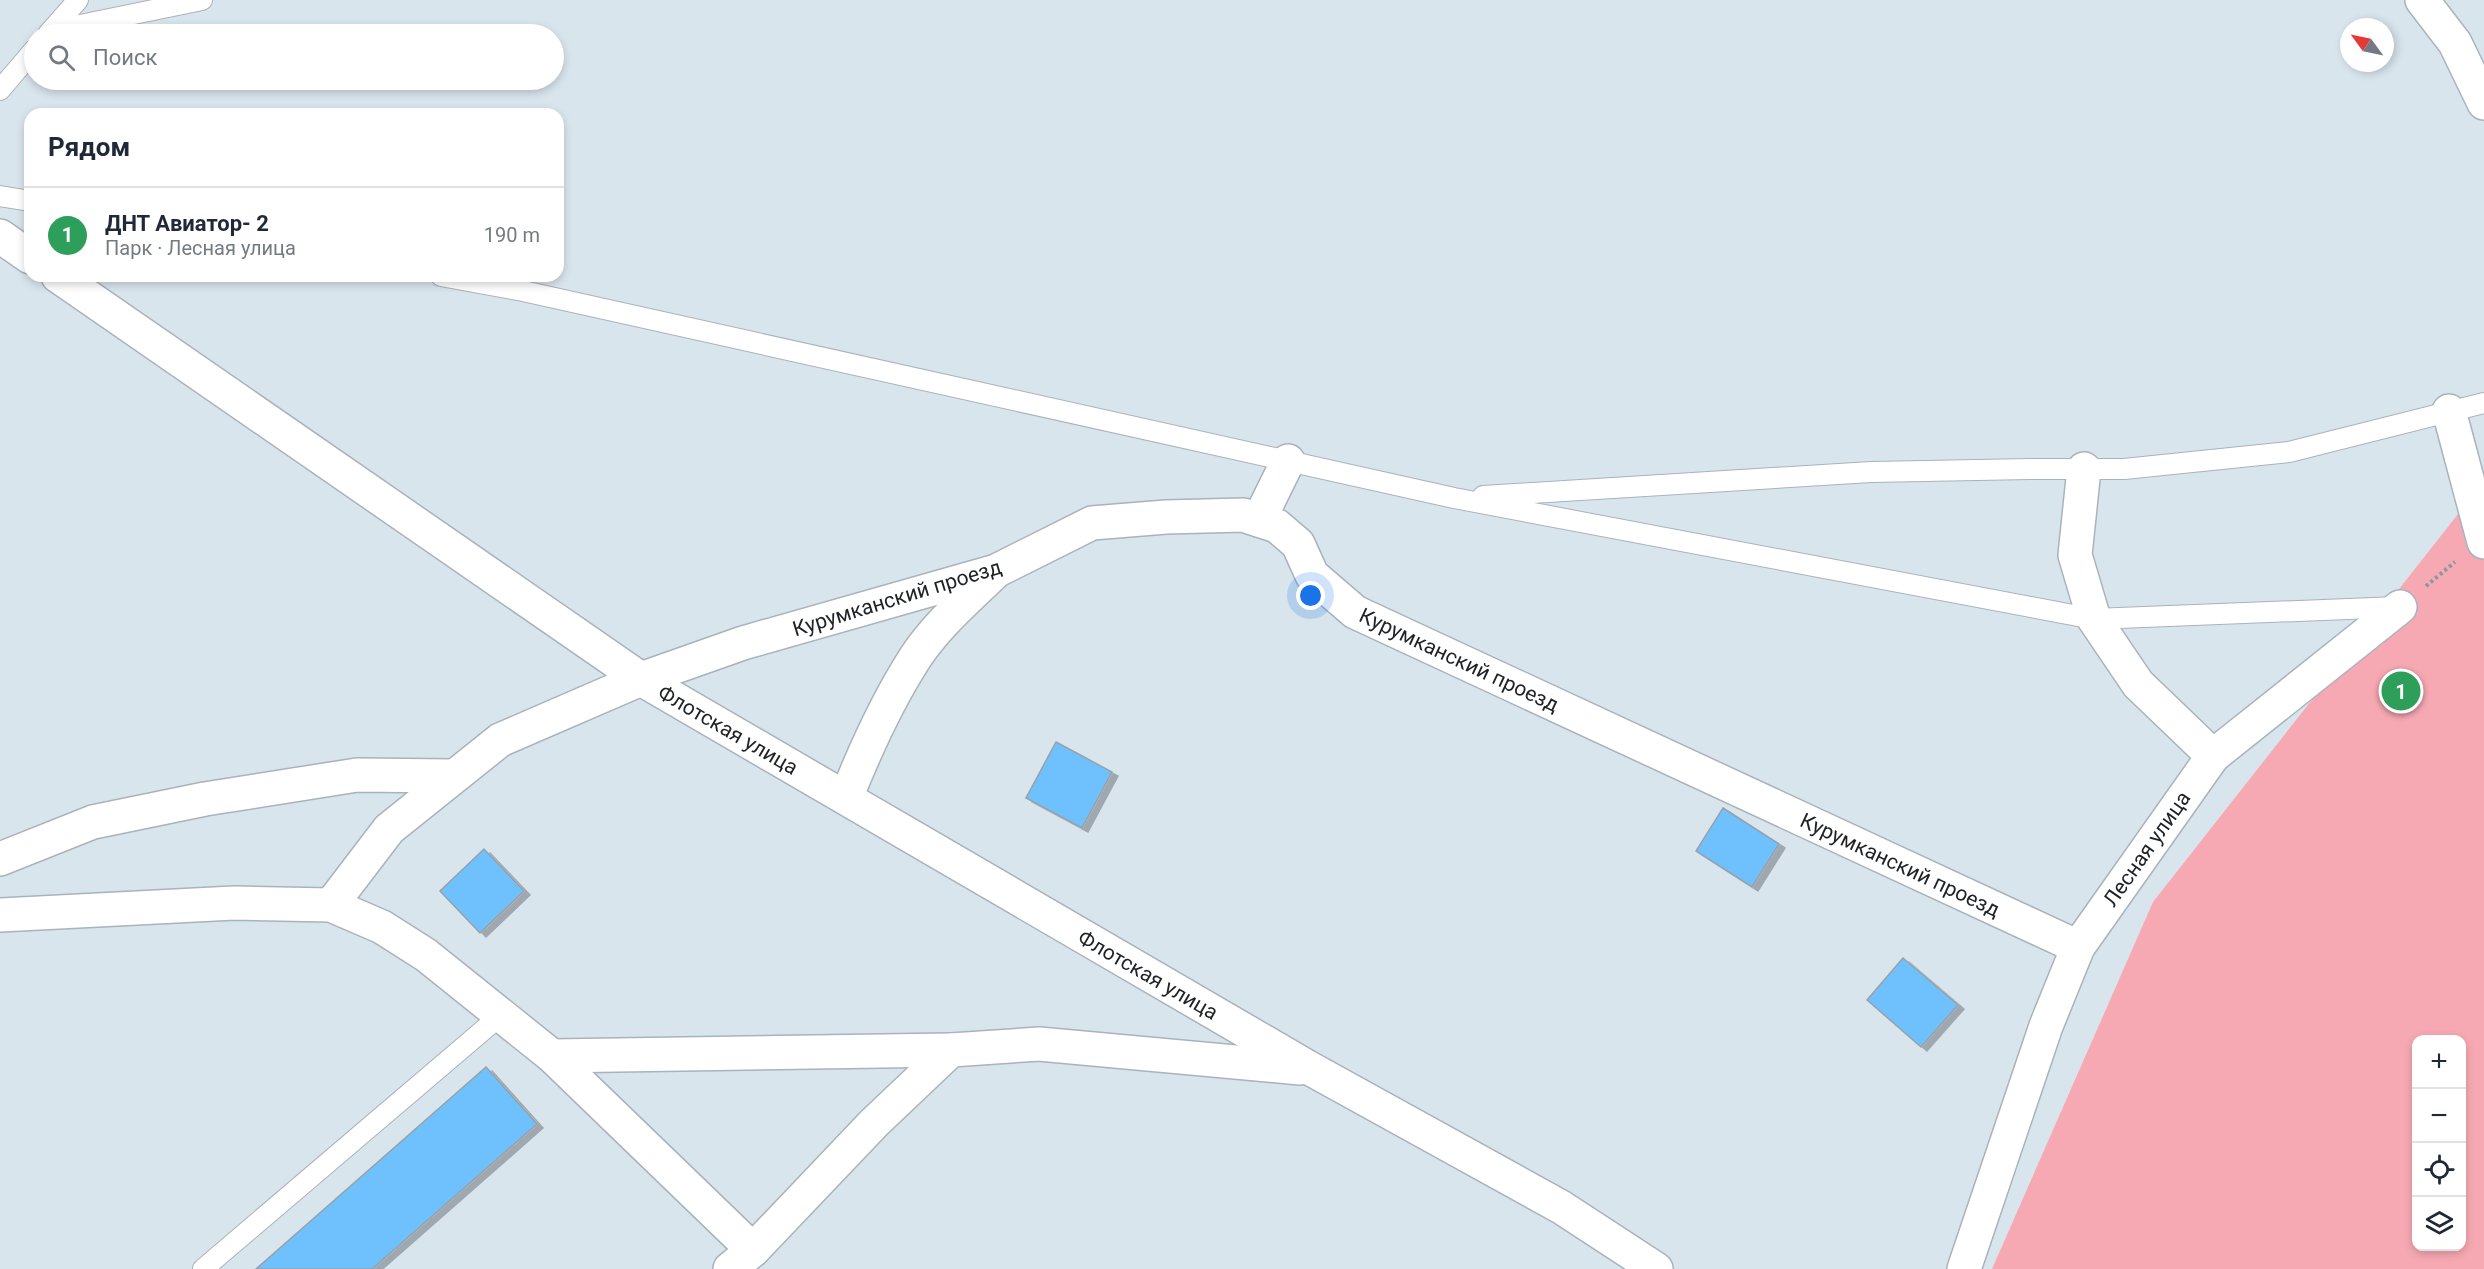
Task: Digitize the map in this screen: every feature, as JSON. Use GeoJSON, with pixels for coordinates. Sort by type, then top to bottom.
{"type":"FeatureCollection","features":[{"type":"Feature","properties":{"kind":"street"},"geometry":{"type":"LineString","coordinates":[[2422,0],[2455,43],[2484,103]]}},
{"type":"Feature","properties":{"kind":"street"},"geometry":{"type":"LineString","coordinates":[[0,236],[24,253]]}},
{"type":"Feature","properties":{"kind":"street","name":"Флотская улица"},"geometry":{"type":"LineString","coordinates":[[67,282],[641,679],[1311,1069],[1562,1207],[1656,1269]]}},
{"type":"Feature","properties":{"kind":"street"},"geometry":{"type":"LineString","coordinates":[[2449,411],[2484,541]]}},
{"type":"Feature","properties":{"kind":"street"},"geometry":{"type":"LineString","coordinates":[[1259,520],[1288,461]]}},
{"type":"Feature","properties":{"kind":"street"},"geometry":{"type":"LineString","coordinates":[[2084,469],[2075,555],[2094,619],[2139,684],[2213,756]]}},
{"type":"Feature","properties":{"kind":"street","name":"Курумканский проезд"},"geometry":{"type":"LineString","coordinates":[[331,905],[389,829],[500,740],[641,679],[743,643],[996,571],[1092,523],[1243,514],[1277,526],[1298,544],[1312,575],[1354,612],[2078,947]]}},
{"type":"Feature","properties":{"kind":"street"},"geometry":{"type":"LineString","coordinates":[[846,798],[872,732],[916,657],[959,606],[996,571]]}},
{"type":"Feature","properties":{"kind":"street","name":"Лесная улица"},"geometry":{"type":"LineString","coordinates":[[1964,1269],[2046,1026],[2078,947],[2213,756],[2400,607]]}},
{"type":"Feature","properties":{"kind":"street"},"geometry":{"type":"LineString","coordinates":[[0,859],[93,822],[205,799],[357,775],[453,776]]}},
{"type":"Feature","properties":{"kind":"street"},"geometry":{"type":"LineString","coordinates":[[0,915],[234,903],[331,905],[382,927],[426,955],[552,1056],[741,1259],[874,1123],[951,1050]]}},
{"type":"Feature","properties":{"kind":"street"},"geometry":{"type":"LineString","coordinates":[[552,1056],[951,1050],[1039,1044],[1311,1069]]}},
{"type":"Feature","properties":{"kind":"lane"},"geometry":{"type":"LineString","coordinates":[[57,24],[78,0]]}},
{"type":"Feature","properties":{"kind":"lane"},"geometry":{"type":"LineString","coordinates":[[91,24],[202,0]]}},
{"type":"Feature","properties":{"kind":"lane"},"geometry":{"type":"LineString","coordinates":[[0,90],[24,62]]}},
{"type":"Feature","properties":{"kind":"lane"},"geometry":{"type":"LineString","coordinates":[[0,196],[24,200]]}},
{"type":"Feature","properties":{"kind":"lane"},"geometry":{"type":"LineString","coordinates":[[474,282],[1454,498],[2094,619],[2400,607]]}},
{"type":"Feature","properties":{"kind":"lane"},"geometry":{"type":"LineString","coordinates":[[1454,498],[1871,472],[2124,470],[2289,452],[2484,403]]}},
{"type":"Feature","properties":{"kind":"lane"},"geometry":{"type":"LineString","coordinates":[[203,1269],[500,1016]]}},
{"type":"Feature","properties":{"kind":"path"},"geometry":{"type":"LineString","coordinates":[[2400,607],[2484,541]]}},
{"type":"Feature","properties":{"kind":"shaded area"},"geometry":{"type":"Polygon","coordinates":[[[2484,481],[2484,1269],[1992,1269],[2153,902],[2484,481]]]}},
{"type":"Feature","properties":{"kind":"building"},"geometry":{"type":"Polygon","coordinates":[[[1056,742],[1112,772],[1082,828],[1026,798],[1056,742]]]}},
{"type":"Feature","properties":{"kind":"building"},"geometry":{"type":"Polygon","coordinates":[[[1723,808],[1779,844],[1752,887],[1696,851],[1723,808]]]}},
{"type":"Feature","properties":{"kind":"building"},"geometry":{"type":"Polygon","coordinates":[[[484,849],[524,891],[480,933],[440,891],[484,849]]]}},
{"type":"Feature","properties":{"kind":"building"},"geometry":{"type":"Polygon","coordinates":[[[1903,958],[1958,1005],[1921,1047],[1867,1000],[1903,958]]]}},
{"type":"Feature","properties":{"kind":"building"},"geometry":{"type":"Polygon","coordinates":[[[486,1067],[537,1124],[372,1269],[256,1269],[486,1067]]]}},
{"type":"Feature","properties":{"kind":"place","name":"ДНТ Авиатор- 2"},"geometry":{"type":"Point","coordinates":[2401,691]}}]}
